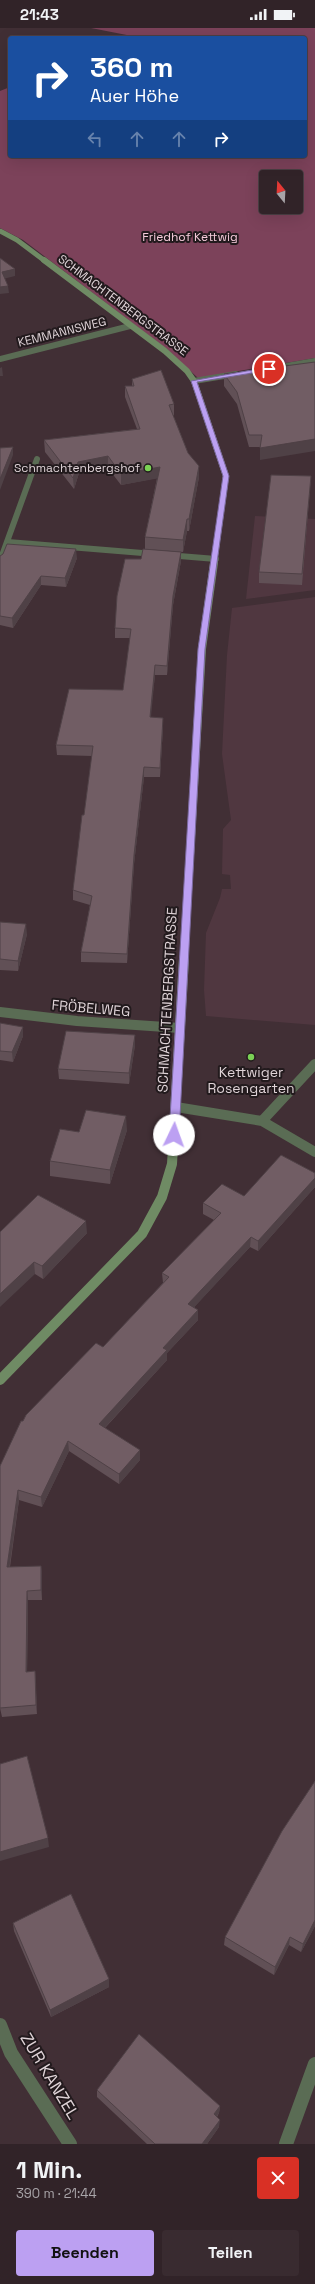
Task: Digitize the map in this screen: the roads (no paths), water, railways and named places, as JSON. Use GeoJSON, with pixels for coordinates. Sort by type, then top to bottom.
{"type":"FeatureCollection","features":[{"type":"Feature","properties":{"kind":"street","name":"SCHMACHTENBERGSTRASSE"},"geometry":{"type":"LineString","coordinates":[[0,232],[17,240],[165,351],[187,371],[194,381],[226,476],[216,559],[206,609],[197,712],[172,1164],[162,1197],[142,1234],[0,1380]]}},
{"type":"Feature","properties":{"kind":"street","name":"KEMMANNSWEG"},"geometry":{"type":"LineString","coordinates":[[0,359],[130,326]]}},
{"type":"Feature","properties":{"kind":"street"},"geometry":{"type":"LineString","coordinates":[[277,368],[315,361]]}},
{"type":"Feature","properties":{"kind":"street"},"geometry":{"type":"LineString","coordinates":[[194,381],[247,373]]}},
{"type":"Feature","properties":{"kind":"street"},"geometry":{"type":"LineString","coordinates":[[0,561],[37,459]]}},
{"type":"Feature","properties":{"kind":"street"},"geometry":{"type":"LineString","coordinates":[[8,542],[216,559]]}},
{"type":"Feature","properties":{"kind":"street","name":"FRÖBELWEG"},"geometry":{"type":"LineString","coordinates":[[0,1012],[69,1020],[180,1028]]}},
{"type":"Feature","properties":{"kind":"street"},"geometry":{"type":"LineString","coordinates":[[262,1121],[315,1064]]}},
{"type":"Feature","properties":{"kind":"street"},"geometry":{"type":"LineString","coordinates":[[176,1107],[262,1121],[315,1152]]}},
{"type":"Feature","properties":{"kind":"street","name":"ZUR KANZEL"},"geometry":{"type":"LineString","coordinates":[[0,2025],[11,2053],[70,2144]]}},
{"type":"Feature","properties":{"kind":"street"},"geometry":{"type":"LineString","coordinates":[[286,2144],[315,2064]]}},
{"type":"Feature","properties":{"kind":"place","name":"Schmachtenbergshof"},"geometry":{"type":"Point","coordinates":[148,468]}},
{"type":"Feature","properties":{"kind":"place","name":"Kettwiger Rosengarten"},"geometry":{"type":"Point","coordinates":[251,1057]}},
{"type":"Feature","properties":{"kind":"park label","name":"Friedhof Kettwig"},"geometry":{"type":"Point","coordinates":[190,237]}}]}
